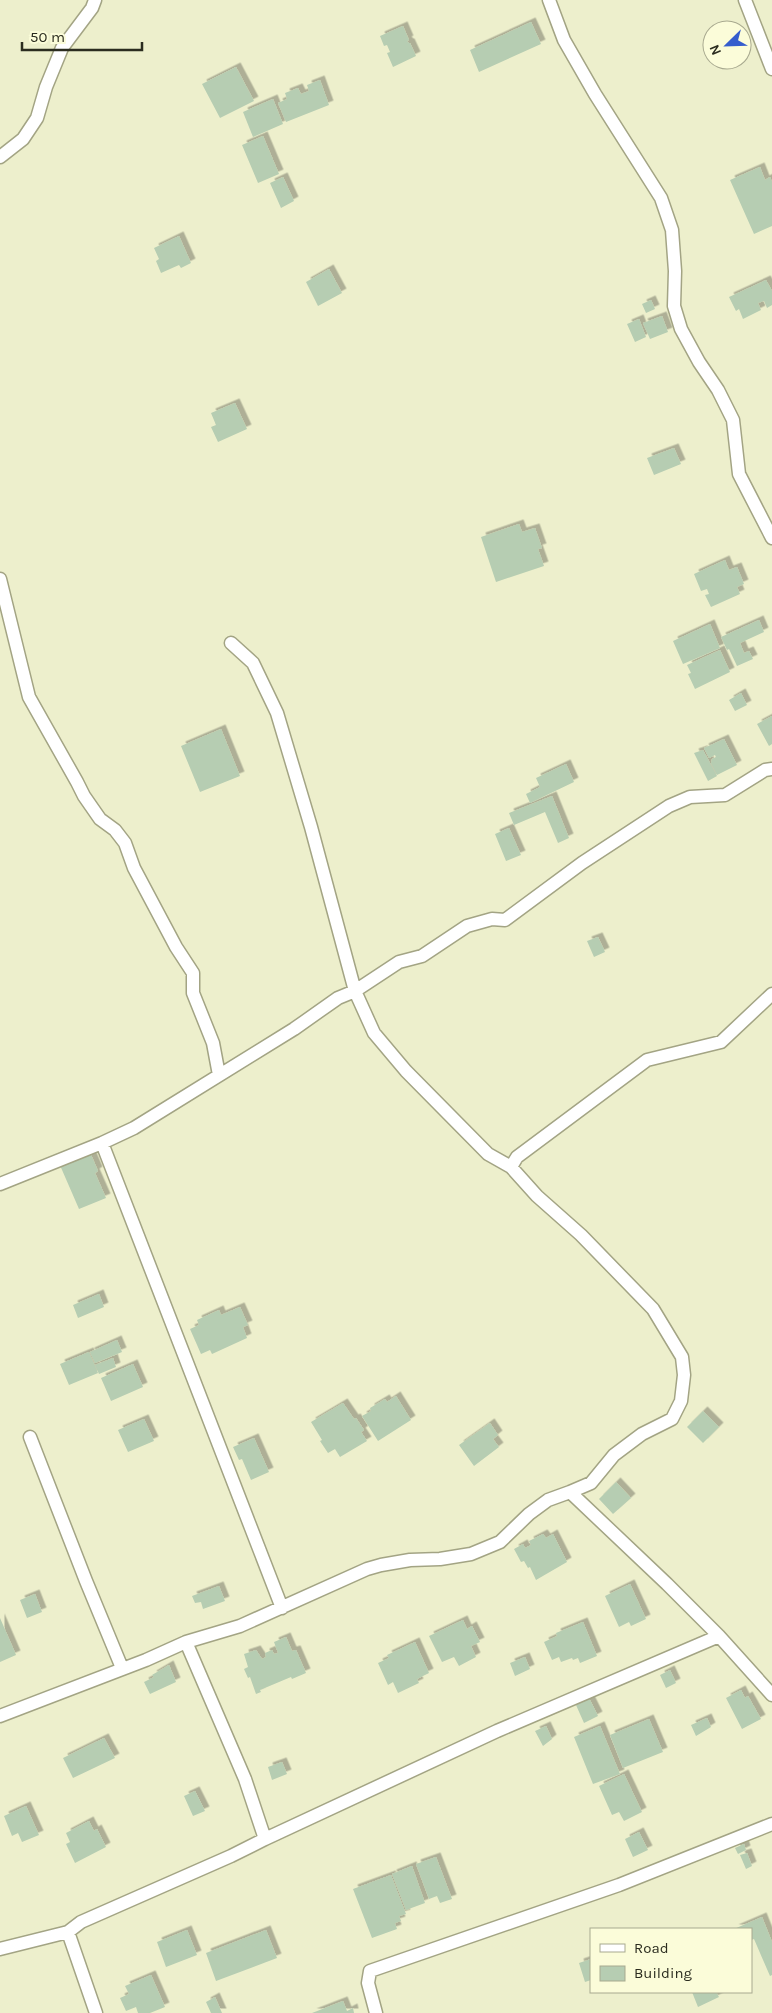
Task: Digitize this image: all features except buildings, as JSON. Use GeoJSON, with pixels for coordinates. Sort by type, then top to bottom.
{"type":"FeatureCollection","features":[{"type":"Feature","properties":{"kind":"street"},"geometry":{"type":"LineString","coordinates":[[0,157],[23,139],[37,118],[46,87],[62,48],[92,8],[95,0]]}},
{"type":"Feature","properties":{"kind":"street"},"geometry":{"type":"LineString","coordinates":[[549,0],[569,48],[595,94],[661,198],[672,230],[676,271],[674,306],[681,329],[698,362],[718,390],[733,420],[739,474],[772,538]]}},
{"type":"Feature","properties":{"kind":"street"},"geometry":{"type":"LineString","coordinates":[[745,0],[772,69]]}},
{"type":"Feature","properties":{"kind":"street"},"geometry":{"type":"LineString","coordinates":[[0,579],[29,697],[84,796],[100,819],[116,830],[125,843],[134,868],[176,947],[193,973],[193,993],[212,1043],[219,1075]]}},
{"type":"Feature","properties":{"kind":"street"},"geometry":{"type":"LineString","coordinates":[[0,1716],[146,1660],[186,1642],[240,1626],[381,1564],[471,1554],[500,1542],[529,1514],[548,1500],[591,1483],[614,1455],[642,1434],[672,1419],[681,1401],[684,1376],[682,1357],[653,1309],[582,1235],[537,1196],[510,1167],[488,1154],[406,1071],[374,1033],[355,991],[311,827],[277,713],[253,663],[231,643]]}},
{"type":"Feature","properties":{"kind":"street"},"geometry":{"type":"LineString","coordinates":[[0,1184],[102,1143],[134,1128],[294,1029],[338,998],[355,991],[399,962],[422,956],[467,926],[492,919],[505,920],[582,863],[669,806],[690,797],[725,794],[766,770],[772,769]]}},
{"type":"Feature","properties":{"kind":"street"},"geometry":{"type":"LineString","coordinates":[[510,1167],[517,1157],[647,1060],[721,1042],[772,994]]}},
{"type":"Feature","properties":{"kind":"street"},"geometry":{"type":"LineString","coordinates":[[102,1143],[282,1608]]}},
{"type":"Feature","properties":{"kind":"street"},"geometry":{"type":"LineString","coordinates":[[30,1437],[122,1668]]}},
{"type":"Feature","properties":{"kind":"street"},"geometry":{"type":"LineString","coordinates":[[570,1492],[719,1636],[772,1696]]}},
{"type":"Feature","properties":{"kind":"street"},"geometry":{"type":"LineString","coordinates":[[0,1949],[68,1932],[81,1922],[231,1856],[496,1731],[719,1636]]}},
{"type":"Feature","properties":{"kind":"street"},"geometry":{"type":"LineString","coordinates":[[186,1642],[245,1780],[265,1839]]}},
{"type":"Feature","properties":{"kind":"street"},"geometry":{"type":"LineString","coordinates":[[376,2013],[368,1983],[370,1971],[619,1885],[772,1824]]}},
{"type":"Feature","properties":{"kind":"street"},"geometry":{"type":"LineString","coordinates":[[68,1932],[96,2013]]}}]}
